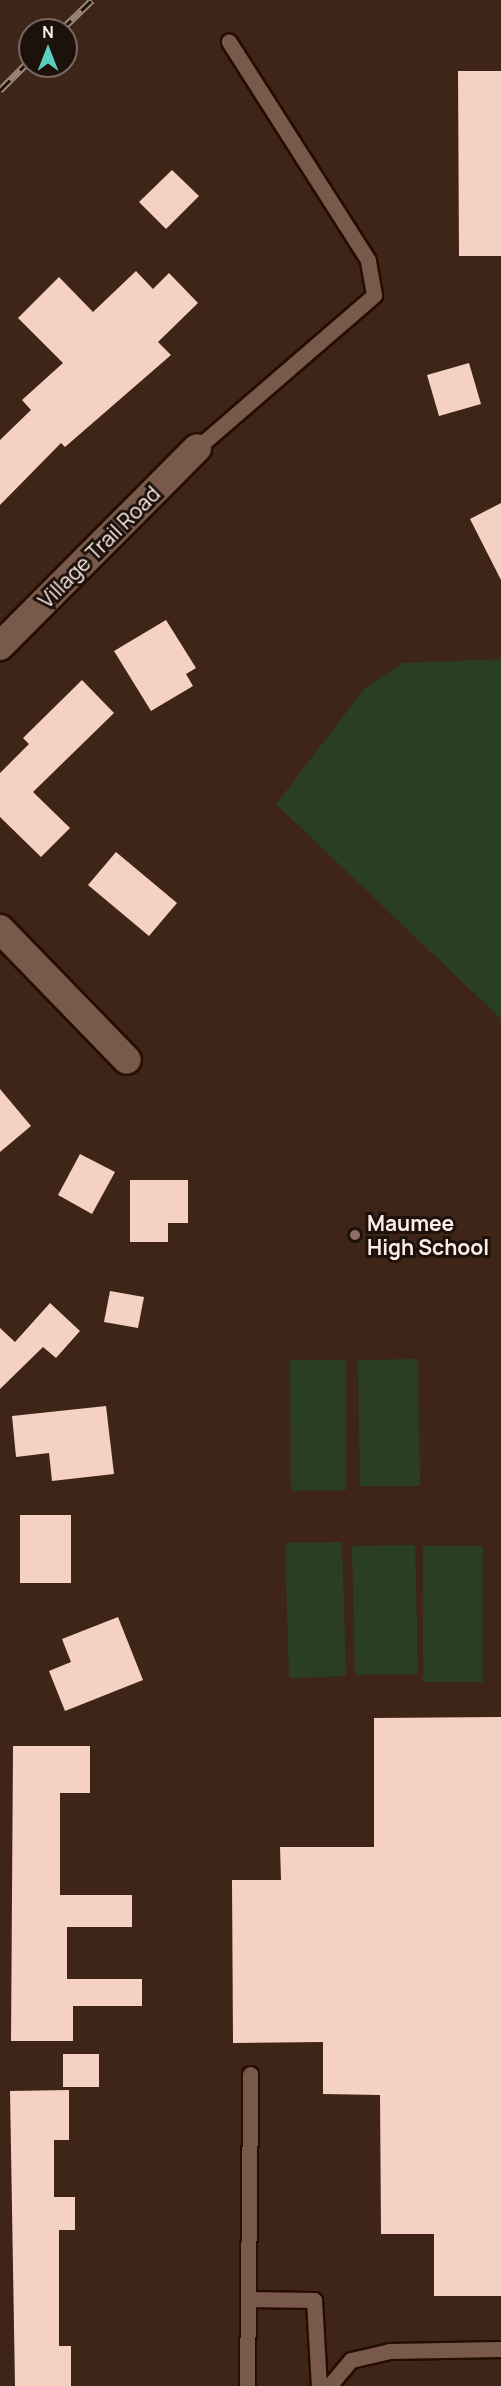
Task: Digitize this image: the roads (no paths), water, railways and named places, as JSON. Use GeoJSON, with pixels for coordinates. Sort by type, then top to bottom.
{"type":"FeatureCollection","features":[{"type":"Feature","properties":{"kind":"street","name":"Village Trail Road"},"geometry":{"type":"LineString","coordinates":[[0,646],[197,448]]}},
{"type":"Feature","properties":{"kind":"street"},"geometry":{"type":"LineString","coordinates":[[0,929],[127,1060]]}},
{"type":"Feature","properties":{"kind":"lane"},"geometry":{"type":"LineString","coordinates":[[197,448],[374,295],[368,260],[229,42]]}},
{"type":"Feature","properties":{"kind":"lane"},"geometry":{"type":"LineString","coordinates":[[247,2386],[250,2074]]}},
{"type":"Feature","properties":{"kind":"lane"},"geometry":{"type":"LineString","coordinates":[[248,2298],[314,2300],[319,2386]]}},
{"type":"Feature","properties":{"kind":"lane"},"geometry":{"type":"LineString","coordinates":[[329,2386],[351,2360],[389,2351],[501,2349]]}},
{"type":"Feature","properties":{"kind":"railway"},"geometry":{"type":"LineString","coordinates":[[73,18],[92,0]]}},
{"type":"Feature","properties":{"kind":"railway"},"geometry":{"type":"LineString","coordinates":[[0,90],[18,72]]}},
{"type":"Feature","properties":{"kind":"place","name":"Maumee High School"},"geometry":{"type":"Point","coordinates":[355,1235]}}]}
